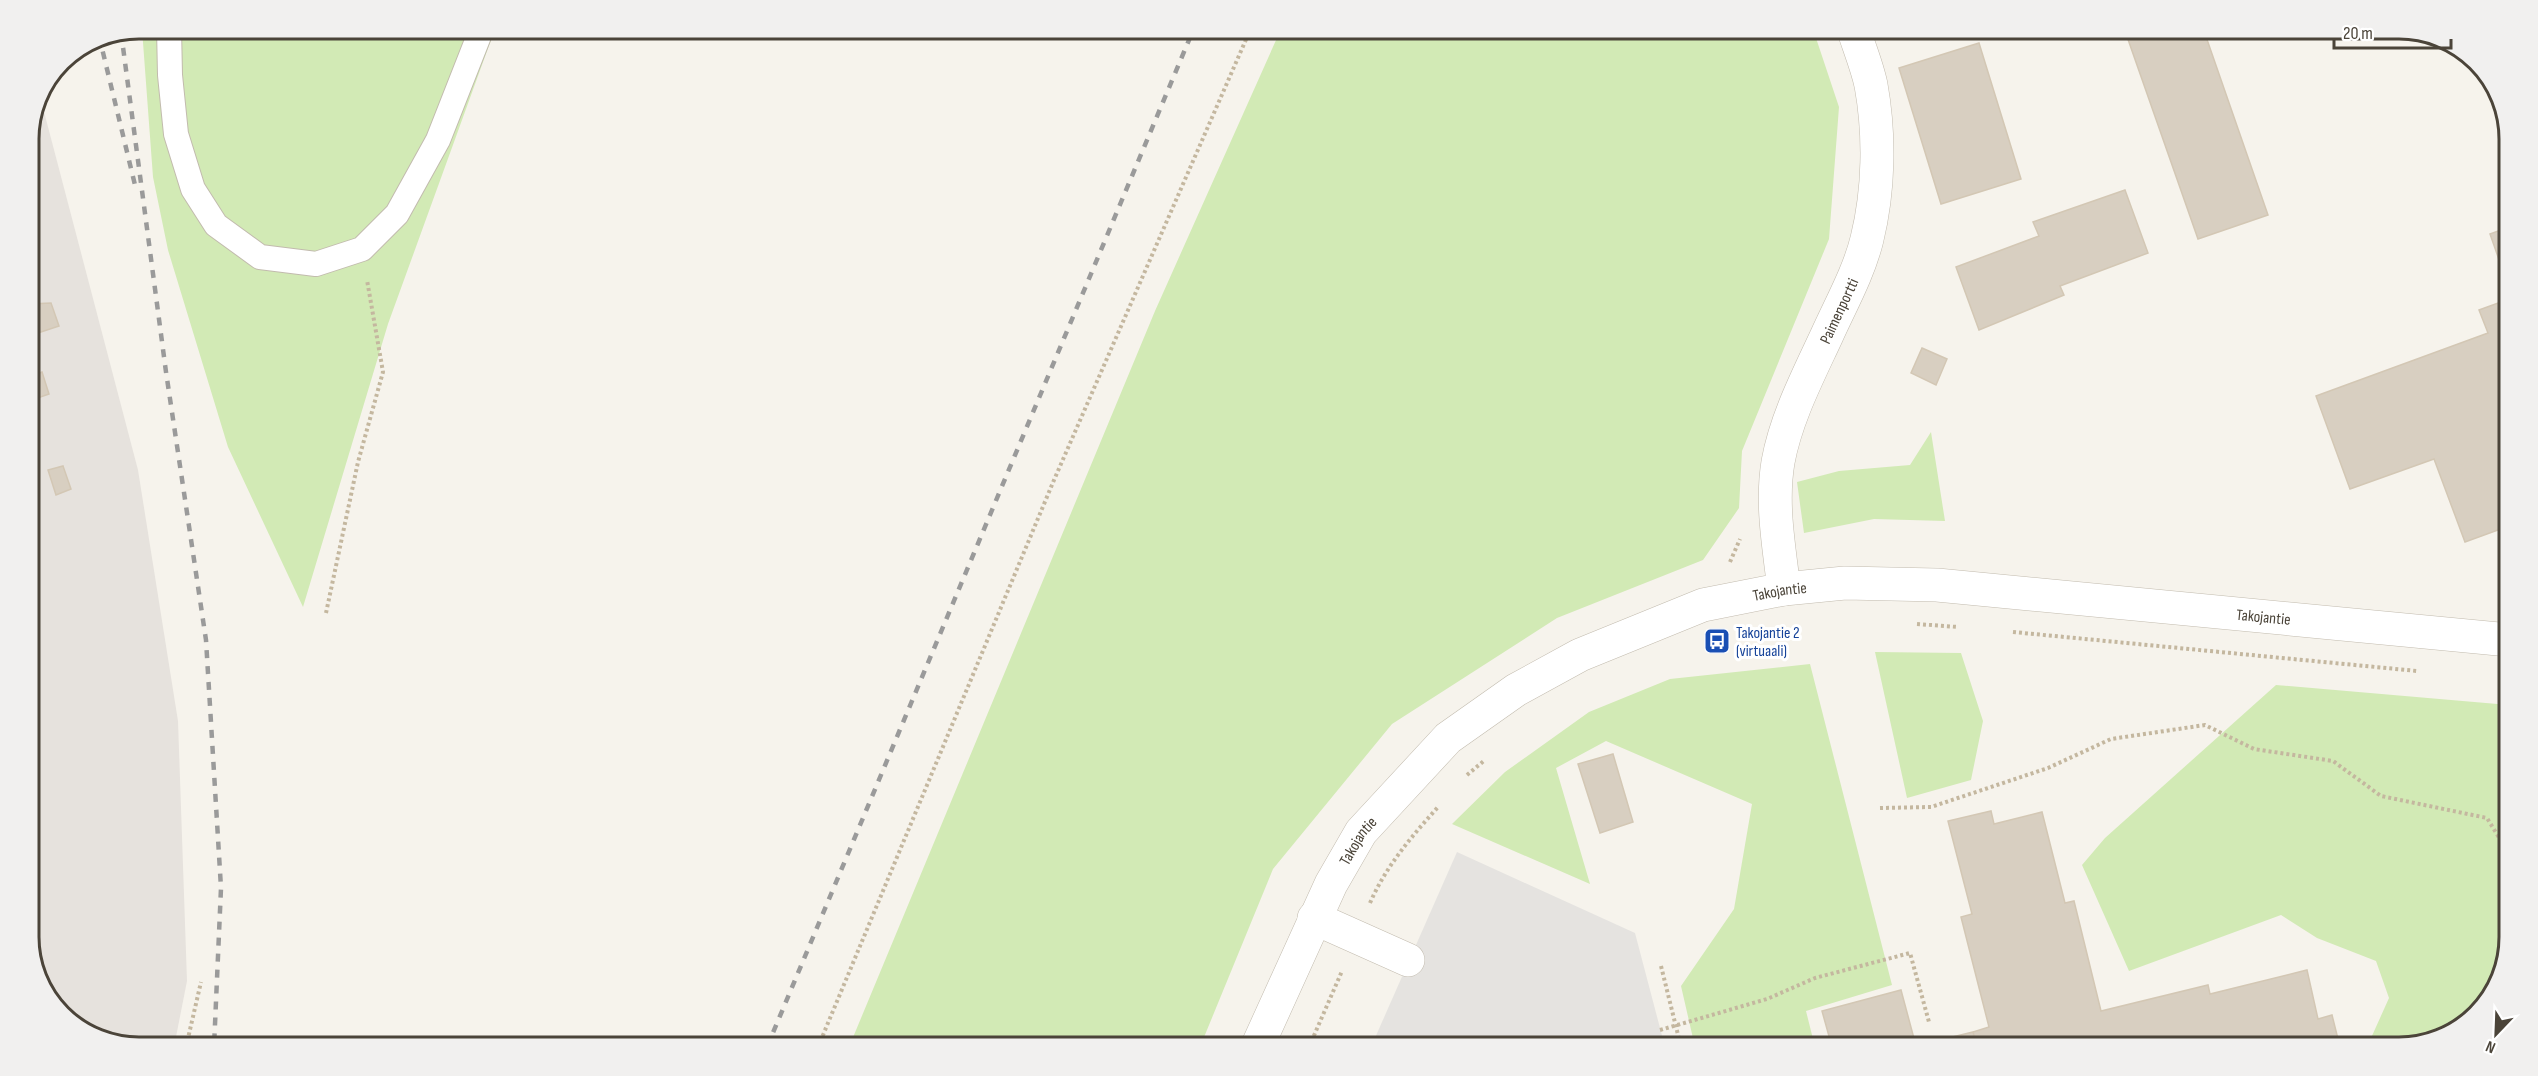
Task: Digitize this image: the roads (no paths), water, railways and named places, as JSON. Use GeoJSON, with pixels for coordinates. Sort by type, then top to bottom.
{"type":"FeatureCollection","features":[{"type":"Feature","properties":{"kind":"street","name":"Paimenportti"},"geometry":{"type":"LineString","coordinates":[[1784,589],[1775,495],[1778,462],[1799,396],[1851,284],[1867,239],[1872,206],[1877,167],[1876,129],[1870,84],[1856,39]]}},
{"type":"Feature","properties":{"kind":"street","name":"Takojantie"},"geometry":{"type":"LineString","coordinates":[[1261,1037],[1314,918],[1361,832],[1448,738],[1516,690],[1581,654],[1703,605],[1784,589],[1845,583],[1937,585],[2499,639]]}},
{"type":"Feature","properties":{"kind":"street"},"geometry":{"type":"LineString","coordinates":[[1314,918],[1408,960]]}},
{"type":"Feature","properties":{"kind":"lane"},"geometry":{"type":"LineString","coordinates":[[169,39],[176,134],[193,189],[216,225],[260,257],[316,264],[362,249],[397,214],[438,140],[478,39]]}},
{"type":"Feature","properties":{"kind":"railway"},"geometry":{"type":"LineString","coordinates":[[771,1037],[1189,39]]}},
{"type":"Feature","properties":{"kind":"railway"},"geometry":{"type":"LineString","coordinates":[[122,41],[166,372],[206,640],[221,888],[214,1037]]}},
{"type":"Feature","properties":{"kind":"railway"},"geometry":{"type":"LineString","coordinates":[[102,46],[135,185]]}},
{"type":"Feature","properties":{"kind":"place","name":"Takojantie 2 (virtuaali)"},"geometry":{"type":"Point","coordinates":[1717,641]}}]}
